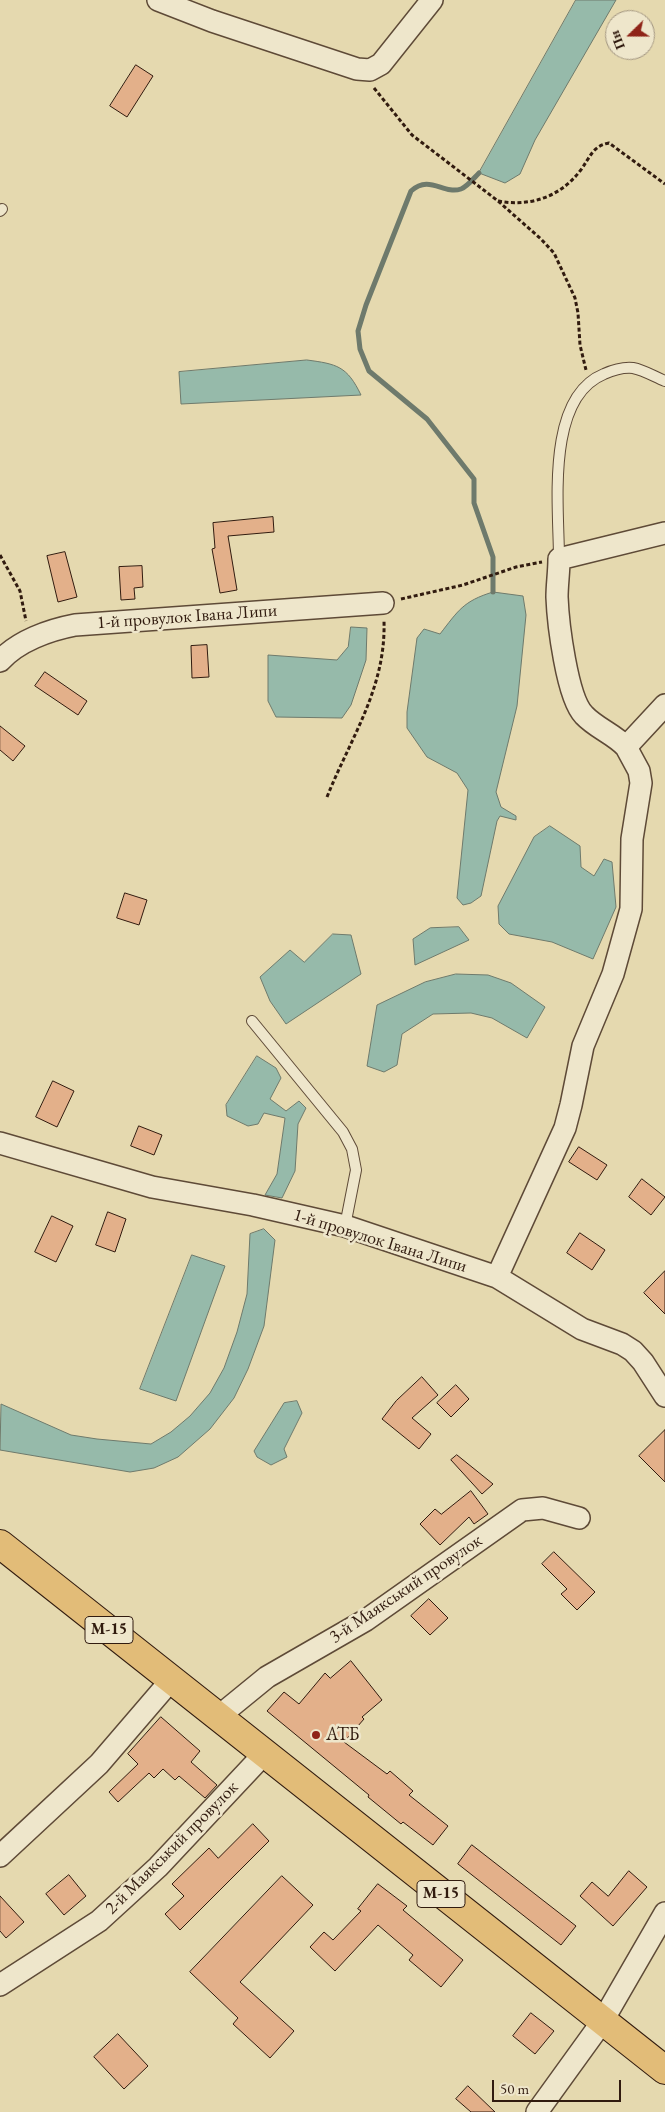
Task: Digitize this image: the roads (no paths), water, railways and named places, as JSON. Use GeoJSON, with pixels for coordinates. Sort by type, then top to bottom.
{"type":"FeatureCollection","features":[{"type":"Feature","properties":{"kind":"highway","name":"М-15"},"geometry":{"type":"LineString","coordinates":[[0,1544],[665,2070]]}},
{"type":"Feature","properties":{"kind":"street"},"geometry":{"type":"LineString","coordinates":[[158,0],[212,21],[357,69],[370,70],[381,64],[432,0]]}},
{"type":"Feature","properties":{"kind":"street"},"geometry":{"type":"LineString","coordinates":[[497,1278],[564,1128],[572,1105],[583,1046],[613,974],[631,909],[632,839],[641,783],[639,771],[626,747],[619,739],[584,715],[576,704],[572,692],[559,620],[557,595],[559,559],[665,533]]}},
{"type":"Feature","properties":{"kind":"street","name":"1-й провулок Івана Липи"},"geometry":{"type":"LineString","coordinates":[[0,661],[23,643],[63,627],[75,625],[383,603]]}},
{"type":"Feature","properties":{"kind":"street"},"geometry":{"type":"LineString","coordinates":[[626,747],[665,704]]}},
{"type":"Feature","properties":{"kind":"street","name":"1-й провулок Івана Липи"},"geometry":{"type":"LineString","coordinates":[[0,1143],[152,1187],[298,1214],[345,1226],[497,1278],[582,1329],[622,1344],[634,1351],[665,1396]]}},
{"type":"Feature","properties":{"kind":"street","name":"3-й Маякський провулок"},"geometry":{"type":"LineString","coordinates":[[218,1717],[267,1676],[366,1620],[522,1510],[543,1508],[579,1518]]}},
{"type":"Feature","properties":{"kind":"street"},"geometry":{"type":"LineString","coordinates":[[0,1856],[99,1764],[172,1680]]}},
{"type":"Feature","properties":{"kind":"street","name":"2-й Маякський провулок"},"geometry":{"type":"LineString","coordinates":[[0,1985],[99,1921],[158,1867],[264,1754]]}},
{"type":"Feature","properties":{"kind":"street"},"geometry":{"type":"LineString","coordinates":[[537,2112],[602,2022],[665,1913]]}},
{"type":"Feature","properties":{"kind":"lane"},"geometry":{"type":"LineString","coordinates":[[559,559],[558,475],[560,446],[570,408],[577,396],[592,379],[614,370],[625,368],[635,368],[665,381]]}},
{"type":"Feature","properties":{"kind":"lane"},"geometry":{"type":"LineString","coordinates":[[252,1021],[344,1132],[352,1149],[356,1170],[345,1226]]}},
{"type":"Feature","properties":{"kind":"waterway"},"geometry":{"type":"LineString","coordinates":[[479,173],[461,189],[454,190],[424,184],[411,191],[366,305],[358,331],[360,349],[369,371],[427,419],[474,479],[474,503],[493,557],[493,592]]}},
{"type":"Feature","properties":{"kind":"place","name":"АТБ"},"geometry":{"type":"Point","coordinates":[316,1735]}}]}
